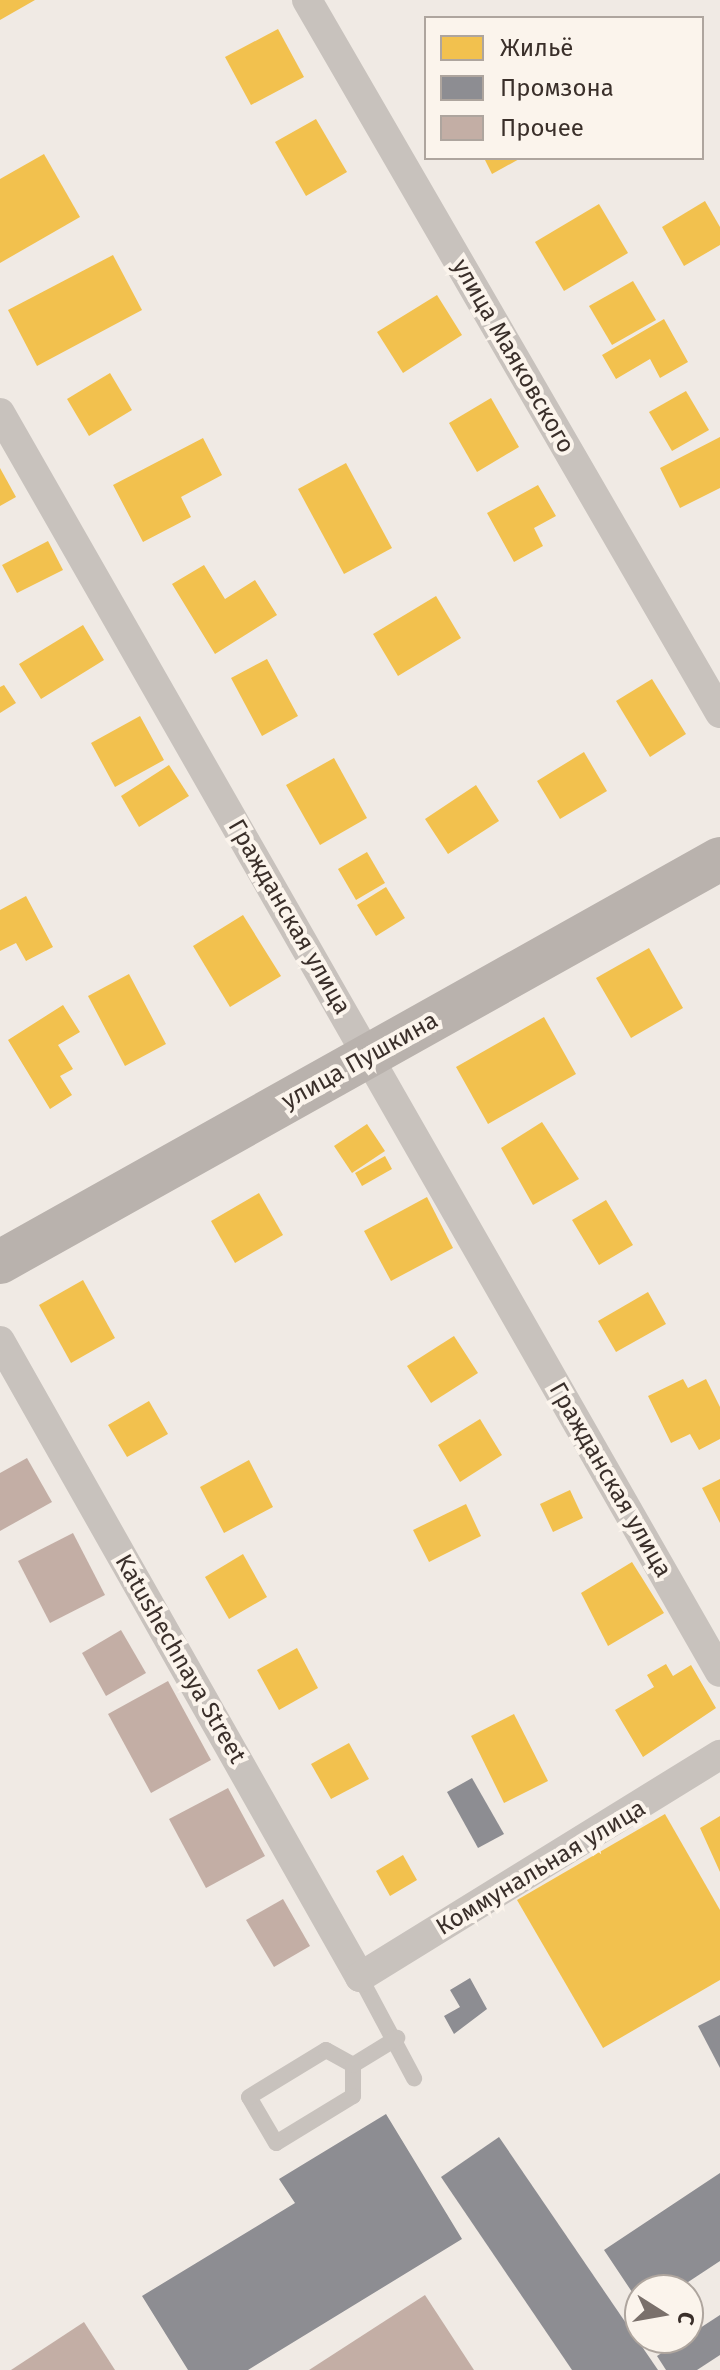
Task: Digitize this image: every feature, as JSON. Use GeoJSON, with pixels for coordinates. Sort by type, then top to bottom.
{"type":"FeatureCollection","features":[{"type":"Feature","properties":{"kind":"street","name":"улица Маяковского"},"geometry":{"type":"LineString","coordinates":[[307,0],[720,713]]}},
{"type":"Feature","properties":{"kind":"street","name":"Гражданская улица"},"geometry":{"type":"LineString","coordinates":[[0,413],[720,1672]]}},
{"type":"Feature","properties":{"kind":"street","name":"улица Пушкина"},"geometry":{"type":"LineString","coordinates":[[0,1262],[720,859]]}},
{"type":"Feature","properties":{"kind":"street","name":"Katushechnaya Street"},"geometry":{"type":"LineString","coordinates":[[0,1341],[360,1977]]}},
{"type":"Feature","properties":{"kind":"street","name":"Коммунальная улица"},"geometry":{"type":"LineString","coordinates":[[360,1977],[720,1755]]}},
{"type":"Feature","properties":{"kind":"lane"},"geometry":{"type":"LineString","coordinates":[[360,1977],[397,2038],[414,2078]]}},
{"type":"Feature","properties":{"kind":"lane"},"geometry":{"type":"LineString","coordinates":[[353,2065],[397,2038]]}},
{"type":"Feature","properties":{"kind":"lane"},"geometry":{"type":"LineString","coordinates":[[326,2050],[353,2065],[353,2096],[276,2143],[249,2097],[326,2050]]}},
{"type":"Feature","properties":{"kind":"building: Жильё"},"geometry":{"type":"Polygon","coordinates":[[[0,0],[35,0],[0,20],[0,0]]]}},
{"type":"Feature","properties":{"kind":"building: Жильё"},"geometry":{"type":"Polygon","coordinates":[[[278,29],[304,77],[251,105],[225,57],[278,29]]]}},
{"type":"Feature","properties":{"kind":"building: Жильё"},"geometry":{"type":"Polygon","coordinates":[[[316,119],[347,172],[306,196],[275,142],[316,119]]]}},
{"type":"Feature","properties":{"kind":"building: Жильё"},"geometry":{"type":"Polygon","coordinates":[[[44,154],[80,217],[0,263],[0,179],[44,154]]]}},
{"type":"Feature","properties":{"kind":"building: Жильё"},"geometry":{"type":"Polygon","coordinates":[[[485,160],[517,160],[492,174],[485,160]]]}},
{"type":"Feature","properties":{"kind":"building: Жильё"},"geometry":{"type":"Polygon","coordinates":[[[705,201],[720,227],[720,245],[684,266],[662,227],[705,201]]]}},
{"type":"Feature","properties":{"kind":"building: Жильё"},"geometry":{"type":"Polygon","coordinates":[[[599,204],[628,253],[564,291],[535,242],[599,204]]]}},
{"type":"Feature","properties":{"kind":"building: Жильё"},"geometry":{"type":"Polygon","coordinates":[[[113,255],[142,310],[37,366],[8,310],[113,255]]]}},
{"type":"Feature","properties":{"kind":"building: Жильё"},"geometry":{"type":"Polygon","coordinates":[[[633,281],[656,320],[612,345],[589,306],[633,281]]]}},
{"type":"Feature","properties":{"kind":"building: Жильё"},"geometry":{"type":"Polygon","coordinates":[[[437,295],[462,335],[403,373],[377,332],[437,295]]]}},
{"type":"Feature","properties":{"kind":"building: Жильё"},"geometry":{"type":"Polygon","coordinates":[[[664,319],[688,362],[660,378],[650,359],[616,379],[602,355],[664,319]]]}},
{"type":"Feature","properties":{"kind":"building: Жильё"},"geometry":{"type":"Polygon","coordinates":[[[110,373],[132,410],[89,436],[67,399],[110,373]]]}},
{"type":"Feature","properties":{"kind":"building: Жильё"},"geometry":{"type":"Polygon","coordinates":[[[686,391],[709,430],[672,451],[649,412],[686,391]]]}},
{"type":"Feature","properties":{"kind":"building: Жильё"},"geometry":{"type":"Polygon","coordinates":[[[491,398],[519,447],[477,472],[449,423],[491,398]]]}},
{"type":"Feature","properties":{"kind":"building: Жильё"},"geometry":{"type":"Polygon","coordinates":[[[720,437],[720,488],[680,508],[660,468],[720,437]]]}},
{"type":"Feature","properties":{"kind":"building: Жильё"},"geometry":{"type":"Polygon","coordinates":[[[203,438],[222,475],[181,497],[191,517],[143,542],[113,485],[203,438]]]}},
{"type":"Feature","properties":{"kind":"building: Жильё"},"geometry":{"type":"Polygon","coordinates":[[[346,463],[392,548],[344,574],[298,489],[346,463]]]}},
{"type":"Feature","properties":{"kind":"building: Жильё"},"geometry":{"type":"Polygon","coordinates":[[[0,468],[16,497],[0,506],[0,468]]]}},
{"type":"Feature","properties":{"kind":"building: Жильё"},"geometry":{"type":"Polygon","coordinates":[[[538,485],[556,516],[534,528],[543,546],[514,562],[487,513],[538,485]]]}},
{"type":"Feature","properties":{"kind":"building: Жильё"},"geometry":{"type":"Polygon","coordinates":[[[48,541],[63,570],[17,593],[2,565],[48,541]]]}},
{"type":"Feature","properties":{"kind":"building: Жильё"},"geometry":{"type":"Polygon","coordinates":[[[204,565],[225,599],[255,580],[277,615],[215,654],[172,584],[204,565]]]}},
{"type":"Feature","properties":{"kind":"building: Жильё"},"geometry":{"type":"Polygon","coordinates":[[[436,596],[461,638],[398,676],[373,634],[436,596]]]}},
{"type":"Feature","properties":{"kind":"building: Жильё"},"geometry":{"type":"Polygon","coordinates":[[[83,625],[104,660],[41,699],[19,664],[83,625]]]}},
{"type":"Feature","properties":{"kind":"building: Жильё"},"geometry":{"type":"Polygon","coordinates":[[[267,659],[298,716],[262,736],[231,678],[267,659]]]}},
{"type":"Feature","properties":{"kind":"building: Жильё"},"geometry":{"type":"Polygon","coordinates":[[[652,679],[686,734],[650,757],[616,701],[652,679]]]}},
{"type":"Feature","properties":{"kind":"building: Жильё"},"geometry":{"type":"Polygon","coordinates":[[[4,685],[16,703],[0,713],[0,687],[4,685]]]}},
{"type":"Feature","properties":{"kind":"building: Жильё"},"geometry":{"type":"Polygon","coordinates":[[[140,716],[164,760],[115,787],[91,743],[140,716]]]}},
{"type":"Feature","properties":{"kind":"building: Жильё"},"geometry":{"type":"Polygon","coordinates":[[[584,752],[607,791],[560,819],[537,781],[584,752]]]}},
{"type":"Feature","properties":{"kind":"building: Жильё"},"geometry":{"type":"Polygon","coordinates":[[[334,758],[367,818],[320,845],[286,785],[334,758]]]}},
{"type":"Feature","properties":{"kind":"building: Жильё"},"geometry":{"type":"Polygon","coordinates":[[[169,765],[189,796],[139,827],[121,796],[169,765]]]}},
{"type":"Feature","properties":{"kind":"building: Жильё"},"geometry":{"type":"Polygon","coordinates":[[[476,785],[499,821],[448,854],[425,819],[476,785]]]}},
{"type":"Feature","properties":{"kind":"building: Жильё"},"geometry":{"type":"Polygon","coordinates":[[[367,852],[385,883],[356,900],[338,869],[367,852]]]}},
{"type":"Feature","properties":{"kind":"building: Жильё"},"geometry":{"type":"Polygon","coordinates":[[[386,887],[405,918],[376,936],[357,905],[386,887]]]}},
{"type":"Feature","properties":{"kind":"building: Жильё"},"geometry":{"type":"Polygon","coordinates":[[[26,896],[53,947],[26,961],[16,943],[0,951],[0,910],[26,896]]]}},
{"type":"Feature","properties":{"kind":"building: Жильё"},"geometry":{"type":"Polygon","coordinates":[[[243,915],[281,976],[230,1007],[193,946],[243,915]]]}},
{"type":"Feature","properties":{"kind":"building: Жильё"},"geometry":{"type":"Polygon","coordinates":[[[649,948],[683,1008],[631,1038],[596,978],[649,948]]]}},
{"type":"Feature","properties":{"kind":"building: Жильё"},"geometry":{"type":"Polygon","coordinates":[[[129,974],[166,1044],[125,1066],[88,996],[129,974]]]}},
{"type":"Feature","properties":{"kind":"building: Жильё"},"geometry":{"type":"Polygon","coordinates":[[[63,1005],[80,1032],[58,1045],[73,1069],[60,1076],[72,1095],[50,1109],[8,1040],[63,1005]]]}},
{"type":"Feature","properties":{"kind":"building: Жильё"},"geometry":{"type":"Polygon","coordinates":[[[544,1017],[576,1074],[488,1124],[456,1067],[544,1017]]]}},
{"type":"Feature","properties":{"kind":"building: Жильё"},"geometry":{"type":"Polygon","coordinates":[[[542,1122],[579,1179],[533,1205],[501,1148],[542,1122]]]}},
{"type":"Feature","properties":{"kind":"building: Жильё"},"geometry":{"type":"Polygon","coordinates":[[[367,1124],[385,1151],[352,1173],[334,1146],[367,1124]]]}},
{"type":"Feature","properties":{"kind":"building: Жильё"},"geometry":{"type":"Polygon","coordinates":[[[385,1156],[392,1169],[362,1186],[355,1173],[385,1156]]]}},
{"type":"Feature","properties":{"kind":"building: Жильё"},"geometry":{"type":"Polygon","coordinates":[[[259,1193],[283,1235],[235,1263],[211,1221],[259,1193]]]}},
{"type":"Feature","properties":{"kind":"building: Жильё"},"geometry":{"type":"Polygon","coordinates":[[[427,1197],[453,1248],[391,1281],[364,1231],[427,1197]]]}},
{"type":"Feature","properties":{"kind":"building: Жильё"},"geometry":{"type":"Polygon","coordinates":[[[606,1200],[633,1245],[599,1265],[572,1220],[606,1200]]]}},
{"type":"Feature","properties":{"kind":"building: Жильё"},"geometry":{"type":"Polygon","coordinates":[[[83,1280],[115,1338],[71,1363],[39,1305],[83,1280]]]}},
{"type":"Feature","properties":{"kind":"building: Жильё"},"geometry":{"type":"Polygon","coordinates":[[[648,1292],[666,1324],[616,1352],[598,1321],[648,1292]]]}},
{"type":"Feature","properties":{"kind":"building: Жильё"},"geometry":{"type":"Polygon","coordinates":[[[454,1336],[478,1373],[431,1403],[407,1366],[454,1336]]]}},
{"type":"Feature","properties":{"kind":"building: Жильё"},"geometry":{"type":"Polygon","coordinates":[[[683,1379],[688,1388],[706,1379],[720,1407],[720,1439],[699,1450],[690,1434],[671,1443],[648,1396],[683,1379]]]}},
{"type":"Feature","properties":{"kind":"building: Жильё"},"geometry":{"type":"Polygon","coordinates":[[[149,1401],[168,1434],[127,1457],[108,1425],[149,1401]]]}},
{"type":"Feature","properties":{"kind":"building: Жильё"},"geometry":{"type":"Polygon","coordinates":[[[480,1419],[502,1455],[460,1482],[438,1445],[480,1419]]]}},
{"type":"Feature","properties":{"kind":"building: Жильё"},"geometry":{"type":"Polygon","coordinates":[[[249,1460],[273,1507],[224,1533],[200,1487],[249,1460]]]}},
{"type":"Feature","properties":{"kind":"building: Жильё"},"geometry":{"type":"Polygon","coordinates":[[[720,1479],[720,1523],[702,1488],[720,1479]]]}},
{"type":"Feature","properties":{"kind":"building: Жильё"},"geometry":{"type":"Polygon","coordinates":[[[570,1490],[583,1518],[553,1532],[540,1504],[570,1490]]]}},
{"type":"Feature","properties":{"kind":"building: Жильё"},"geometry":{"type":"Polygon","coordinates":[[[466,1504],[481,1536],[429,1562],[413,1530],[466,1504]]]}},
{"type":"Feature","properties":{"kind":"building: Жильё"},"geometry":{"type":"Polygon","coordinates":[[[243,1554],[267,1597],[229,1619],[205,1577],[243,1554]]]}},
{"type":"Feature","properties":{"kind":"building: Жильё"},"geometry":{"type":"Polygon","coordinates":[[[632,1562],[664,1613],[608,1646],[581,1593],[632,1562]]]}},
{"type":"Feature","properties":{"kind":"building: Жильё"},"geometry":{"type":"Polygon","coordinates":[[[297,1648],[318,1688],[279,1710],[257,1670],[297,1648]]]}},
{"type":"Feature","properties":{"kind":"building: Жильё"},"geometry":{"type":"Polygon","coordinates":[[[666,1664],[673,1676],[691,1665],[716,1708],[643,1757],[615,1710],[654,1687],[647,1675],[666,1664]]]}},
{"type":"Feature","properties":{"kind":"building: Жильё"},"geometry":{"type":"Polygon","coordinates":[[[514,1714],[548,1781],[504,1803],[471,1736],[514,1714]]]}},
{"type":"Feature","properties":{"kind":"building: Жильё"},"geometry":{"type":"Polygon","coordinates":[[[349,1743],[369,1779],[331,1799],[311,1764],[349,1743]]]}},
{"type":"Feature","properties":{"kind":"building: Жильё"},"geometry":{"type":"Polygon","coordinates":[[[665,1814],[720,1910],[720,1980],[603,2048],[517,1900],[665,1814]]]}},
{"type":"Feature","properties":{"kind":"building: Жильё"},"geometry":{"type":"Polygon","coordinates":[[[720,1816],[720,1872],[700,1828],[720,1816]]]}},
{"type":"Feature","properties":{"kind":"building: Жильё"},"geometry":{"type":"Polygon","coordinates":[[[403,1855],[417,1880],[390,1896],[376,1871],[403,1855]]]}},
{"type":"Feature","properties":{"kind":"building: Промзона"},"geometry":{"type":"Polygon","coordinates":[[[472,1778],[504,1834],[478,1848],[447,1792],[472,1778]]]}},
{"type":"Feature","properties":{"kind":"building: Промзона"},"geometry":{"type":"Polygon","coordinates":[[[470,1978],[487,2009],[454,2034],[444,2016],[460,2007],[450,1990],[470,1978]]]}},
{"type":"Feature","properties":{"kind":"building: Промзона"},"geometry":{"type":"Polygon","coordinates":[[[720,2015],[720,2068],[698,2026],[720,2015]]]}},
{"type":"Feature","properties":{"kind":"building: Промзона"},"geometry":{"type":"Polygon","coordinates":[[[386,2114],[462,2239],[248,2370],[188,2370],[142,2296],[295,2203],[279,2179],[386,2114]]]}},
{"type":"Feature","properties":{"kind":"building: Промзона"},"geometry":{"type":"Polygon","coordinates":[[[499,2137],[624,2320],[624,2354],[647,2354],[658,2370],[572,2370],[441,2177],[499,2137]]]}},
{"type":"Feature","properties":{"kind":"building: Промзона"},"geometry":{"type":"Polygon","coordinates":[[[720,2173],[720,2261],[700,2274],[624,2274],[624,2280],[604,2250],[720,2173]]]}},
{"type":"Feature","properties":{"kind":"building: Промзона"},"geometry":{"type":"Polygon","coordinates":[[[720,2315],[720,2355],[697,2370],[666,2370],[657,2356],[660,2354],[704,2354],[704,2325],[720,2315]]]}},
{"type":"Feature","properties":{"kind":"building: Прочее"},"geometry":{"type":"Polygon","coordinates":[[[27,1458],[52,1502],[0,1531],[0,1473],[27,1458]]]}},
{"type":"Feature","properties":{"kind":"building: Прочее"},"geometry":{"type":"Polygon","coordinates":[[[73,1533],[105,1595],[50,1623],[18,1561],[73,1533]]]}},
{"type":"Feature","properties":{"kind":"building: Прочее"},"geometry":{"type":"Polygon","coordinates":[[[121,1630],[146,1673],[106,1696],[82,1653],[121,1630]]]}},
{"type":"Feature","properties":{"kind":"building: Прочее"},"geometry":{"type":"Polygon","coordinates":[[[168,1681],[211,1760],[151,1793],[108,1714],[168,1681]]]}},
{"type":"Feature","properties":{"kind":"building: Прочее"},"geometry":{"type":"Polygon","coordinates":[[[228,1788],[265,1856],[206,1888],[169,1819],[228,1788]]]}},
{"type":"Feature","properties":{"kind":"building: Прочее"},"geometry":{"type":"Polygon","coordinates":[[[283,1899],[310,1946],[274,1967],[246,1920],[283,1899]]]}},
{"type":"Feature","properties":{"kind":"building: Прочее"},"geometry":{"type":"Polygon","coordinates":[[[425,2295],[474,2370],[309,2370],[425,2295]]]}},
{"type":"Feature","properties":{"kind":"building: Прочее"},"geometry":{"type":"Polygon","coordinates":[[[84,2322],[115,2370],[11,2370],[84,2322]]]}}]}
